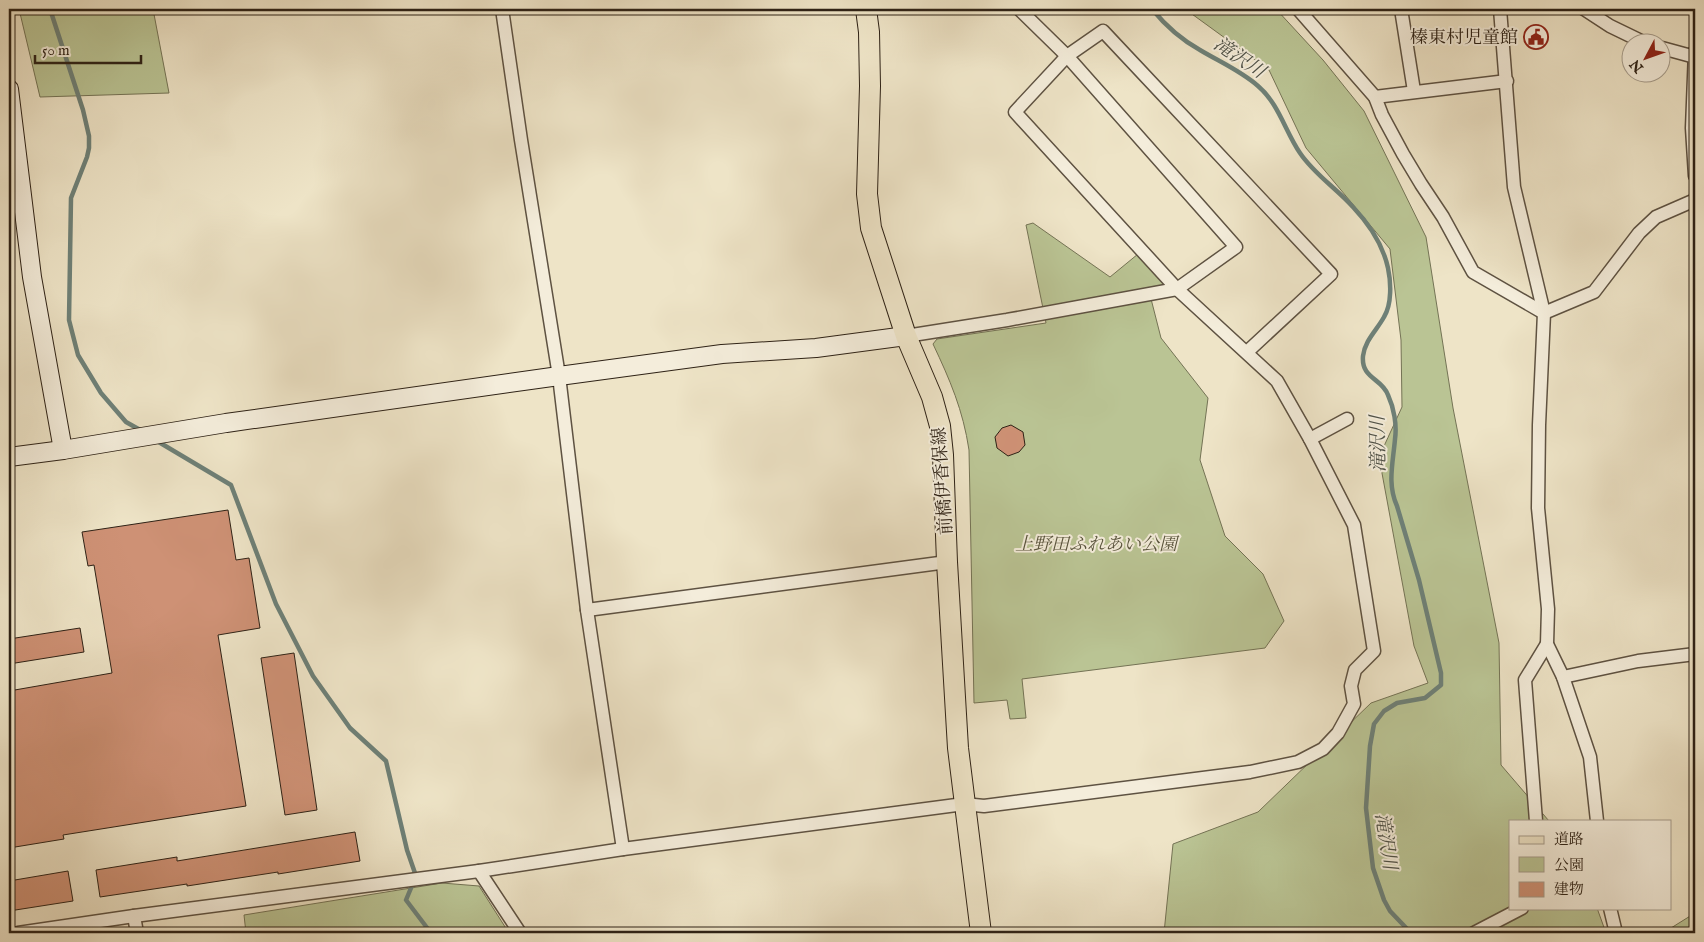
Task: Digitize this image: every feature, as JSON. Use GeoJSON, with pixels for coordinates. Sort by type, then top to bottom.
{"type":"FeatureCollection","features":[{"type":"Feature","properties":{"kind":"main road","name":"前橋伊香保線"},"geometry":{"type":"LineString","coordinates":[[866,9],[870,68],[868,194],[871,228],[906,336],[932,397],[940,426],[958,748],[981,933]]}},
{"type":"Feature","properties":{"kind":"street"},"geometry":{"type":"LineString","coordinates":[[505,9],[521,140],[559,376],[587,610],[623,849]]}},
{"type":"Feature","properties":{"kind":"street"},"geometry":{"type":"LineString","coordinates":[[9,457],[62,450],[226,422],[559,376],[722,354],[816,348],[1006,320],[1177,289],[1236,247],[1068,56],[1020,9]]}},
{"type":"Feature","properties":{"kind":"street"},"geometry":{"type":"LineString","coordinates":[[1298,9],[1374,97],[1403,154],[1443,217],[1473,272],[1544,313]]}},
{"type":"Feature","properties":{"kind":"street"},"geometry":{"type":"LineString","coordinates":[[1401,9],[1414,91]]}},
{"type":"Feature","properties":{"kind":"street"},"geometry":{"type":"LineString","coordinates":[[1500,9],[1514,187],[1544,313],[1539,425],[1538,508],[1548,609],[1547,644],[1563,677],[1590,757],[1598,820]]}},
{"type":"Feature","properties":{"kind":"street"},"geometry":{"type":"LineString","coordinates":[[1584,9],[1622,32]]}},
{"type":"Feature","properties":{"kind":"street"},"geometry":{"type":"LineString","coordinates":[[18,933],[964,804],[984,806],[1250,772],[1298,762],[1324,749],[1338,733],[1354,704],[1352,686],[1355,670],[1374,651],[1354,525],[1277,380],[1177,289],[1015,112],[1068,56],[1102,30],[1331,274],[1247,352]]}},
{"type":"Feature","properties":{"kind":"street"},"geometry":{"type":"LineString","coordinates":[[1672,50],[1695,55],[1692,128],[1695,176]]}},
{"type":"Feature","properties":{"kind":"street"},"geometry":{"type":"LineString","coordinates":[[1374,97],[1507,81]]}},
{"type":"Feature","properties":{"kind":"street"},"geometry":{"type":"LineString","coordinates":[[9,89],[32,277],[62,450]]}},
{"type":"Feature","properties":{"kind":"street"},"geometry":{"type":"LineString","coordinates":[[1544,313],[1594,292],[1639,233],[1656,217],[1695,200]]}},
{"type":"Feature","properties":{"kind":"street"},"geometry":{"type":"LineString","coordinates":[[1310,439],[1346,419]]}},
{"type":"Feature","properties":{"kind":"street"},"geometry":{"type":"LineString","coordinates":[[587,610],[947,562]]}},
{"type":"Feature","properties":{"kind":"street"},"geometry":{"type":"LineString","coordinates":[[1536,820],[1525,680],[1547,644]]}},
{"type":"Feature","properties":{"kind":"street"},"geometry":{"type":"LineString","coordinates":[[1563,677],[1638,661],[1695,654]]}},
{"type":"Feature","properties":{"kind":"street"},"geometry":{"type":"LineString","coordinates":[[479,871],[520,933]]}},
{"type":"Feature","properties":{"kind":"street"},"geometry":{"type":"LineString","coordinates":[[1474,933],[1518,910]]}},
{"type":"Feature","properties":{"kind":"street"},"geometry":{"type":"LineString","coordinates":[[1610,910],[1616,933]]}},
{"type":"Feature","properties":{"kind":"street"},"geometry":{"type":"LineString","coordinates":[[134,916],[137,933]]}},
{"type":"Feature","properties":{"kind":"green space"},"geometry":{"type":"Polygon","coordinates":[[[19,9],[153,9],[169,93],[40,97],[19,9]]]}},
{"type":"Feature","properties":{"kind":"green space"},"geometry":{"type":"Polygon","coordinates":[[[1185,9],[1276,9],[1323,60],[1364,111],[1426,237],[1453,408],[1499,643],[1501,765],[1548,820],[1509,820],[1509,910],[1598,910],[1606,933],[1164,933],[1173,844],[1258,812],[1371,703],[1428,683],[1414,646],[1379,457],[1402,407],[1401,340],[1390,249],[1306,148],[1269,70],[1185,9]]]}},
{"type":"Feature","properties":{"kind":"green space","name":"上野田ふれあい公園"},"geometry":{"type":"Polygon","coordinates":[[[1033,223],[1110,277],[1138,254],[1166,285],[1149,291],[1161,338],[1208,398],[1200,460],[1225,536],[1263,574],[1284,621],[1265,648],[1022,679],[1026,718],[1010,719],[1007,700],[974,703],[969,450],[955,396],[933,344],[937,339],[1046,323],[1026,225],[1033,223]]]}},
{"type":"Feature","properties":{"kind":"green space"},"geometry":{"type":"Polygon","coordinates":[[[442,883],[479,886],[509,933],[246,933],[244,915],[442,883]]]}},
{"type":"Feature","properties":{"kind":"green space"},"geometry":{"type":"Polygon","coordinates":[[[1695,913],[1695,933],[1672,933],[1671,928],[1695,913]]]}},
{"type":"Feature","properties":{"kind":"building"},"geometry":{"type":"Polygon","coordinates":[[[1011,425],[1023,432],[1025,445],[1019,452],[1008,456],[997,448],[995,437],[1002,428],[1011,425]]]}},
{"type":"Feature","properties":{"kind":"building"},"geometry":{"type":"Polygon","coordinates":[[[228,510],[236,560],[249,558],[260,628],[218,635],[246,806],[63,835],[64,839],[9,848],[9,691],[112,673],[94,565],[88,566],[82,532],[228,510]]]}},
{"type":"Feature","properties":{"kind":"building"},"geometry":{"type":"Polygon","coordinates":[[[80,628],[84,652],[9,664],[9,639],[80,628]]]}},
{"type":"Feature","properties":{"kind":"building"},"geometry":{"type":"Polygon","coordinates":[[[294,653],[317,810],[285,815],[261,658],[294,653]]]}},
{"type":"Feature","properties":{"kind":"building"},"geometry":{"type":"Polygon","coordinates":[[[355,832],[360,861],[278,874],[278,872],[100,897],[96,870],[177,857],[177,861],[355,832]]]}},
{"type":"Feature","properties":{"kind":"building"},"geometry":{"type":"Polygon","coordinates":[[[68,871],[73,901],[9,911],[9,881],[68,871]]]}},
{"type":"Feature","properties":{"kind":"waterway"},"geometry":{"type":"LineString","coordinates":[[50,9],[83,110],[89,136],[87,157],[71,198],[69,320],[78,355],[101,393],[126,422],[142,431]]}},
{"type":"Feature","properties":{"kind":"waterway","name":"滝沢川"},"geometry":{"type":"LineString","coordinates":[[1152,9],[1180,37],[1245,76],[1265,93],[1277,109],[1300,153],[1312,168],[1365,220],[1375,235],[1386,259],[1390,299],[1387,312],[1366,345],[1363,364],[1368,374],[1385,389],[1393,411],[1396,434],[1391,481],[1392,490],[1419,580],[1441,673],[1441,685],[1425,698],[1397,703],[1384,711],[1374,724],[1370,746],[1366,808],[1373,868],[1384,900],[1390,911],[1411,933]]}},
{"type":"Feature","properties":{"kind":"waterway"},"geometry":{"type":"LineString","coordinates":[[157,441],[231,485],[276,604],[313,676],[350,728],[386,761],[407,850],[416,876],[406,900],[431,933]]}},
{"type":"Feature","properties":{"kind":"place","name":"榛東村児童館"},"geometry":{"type":"Point","coordinates":[1536,37]}}]}
